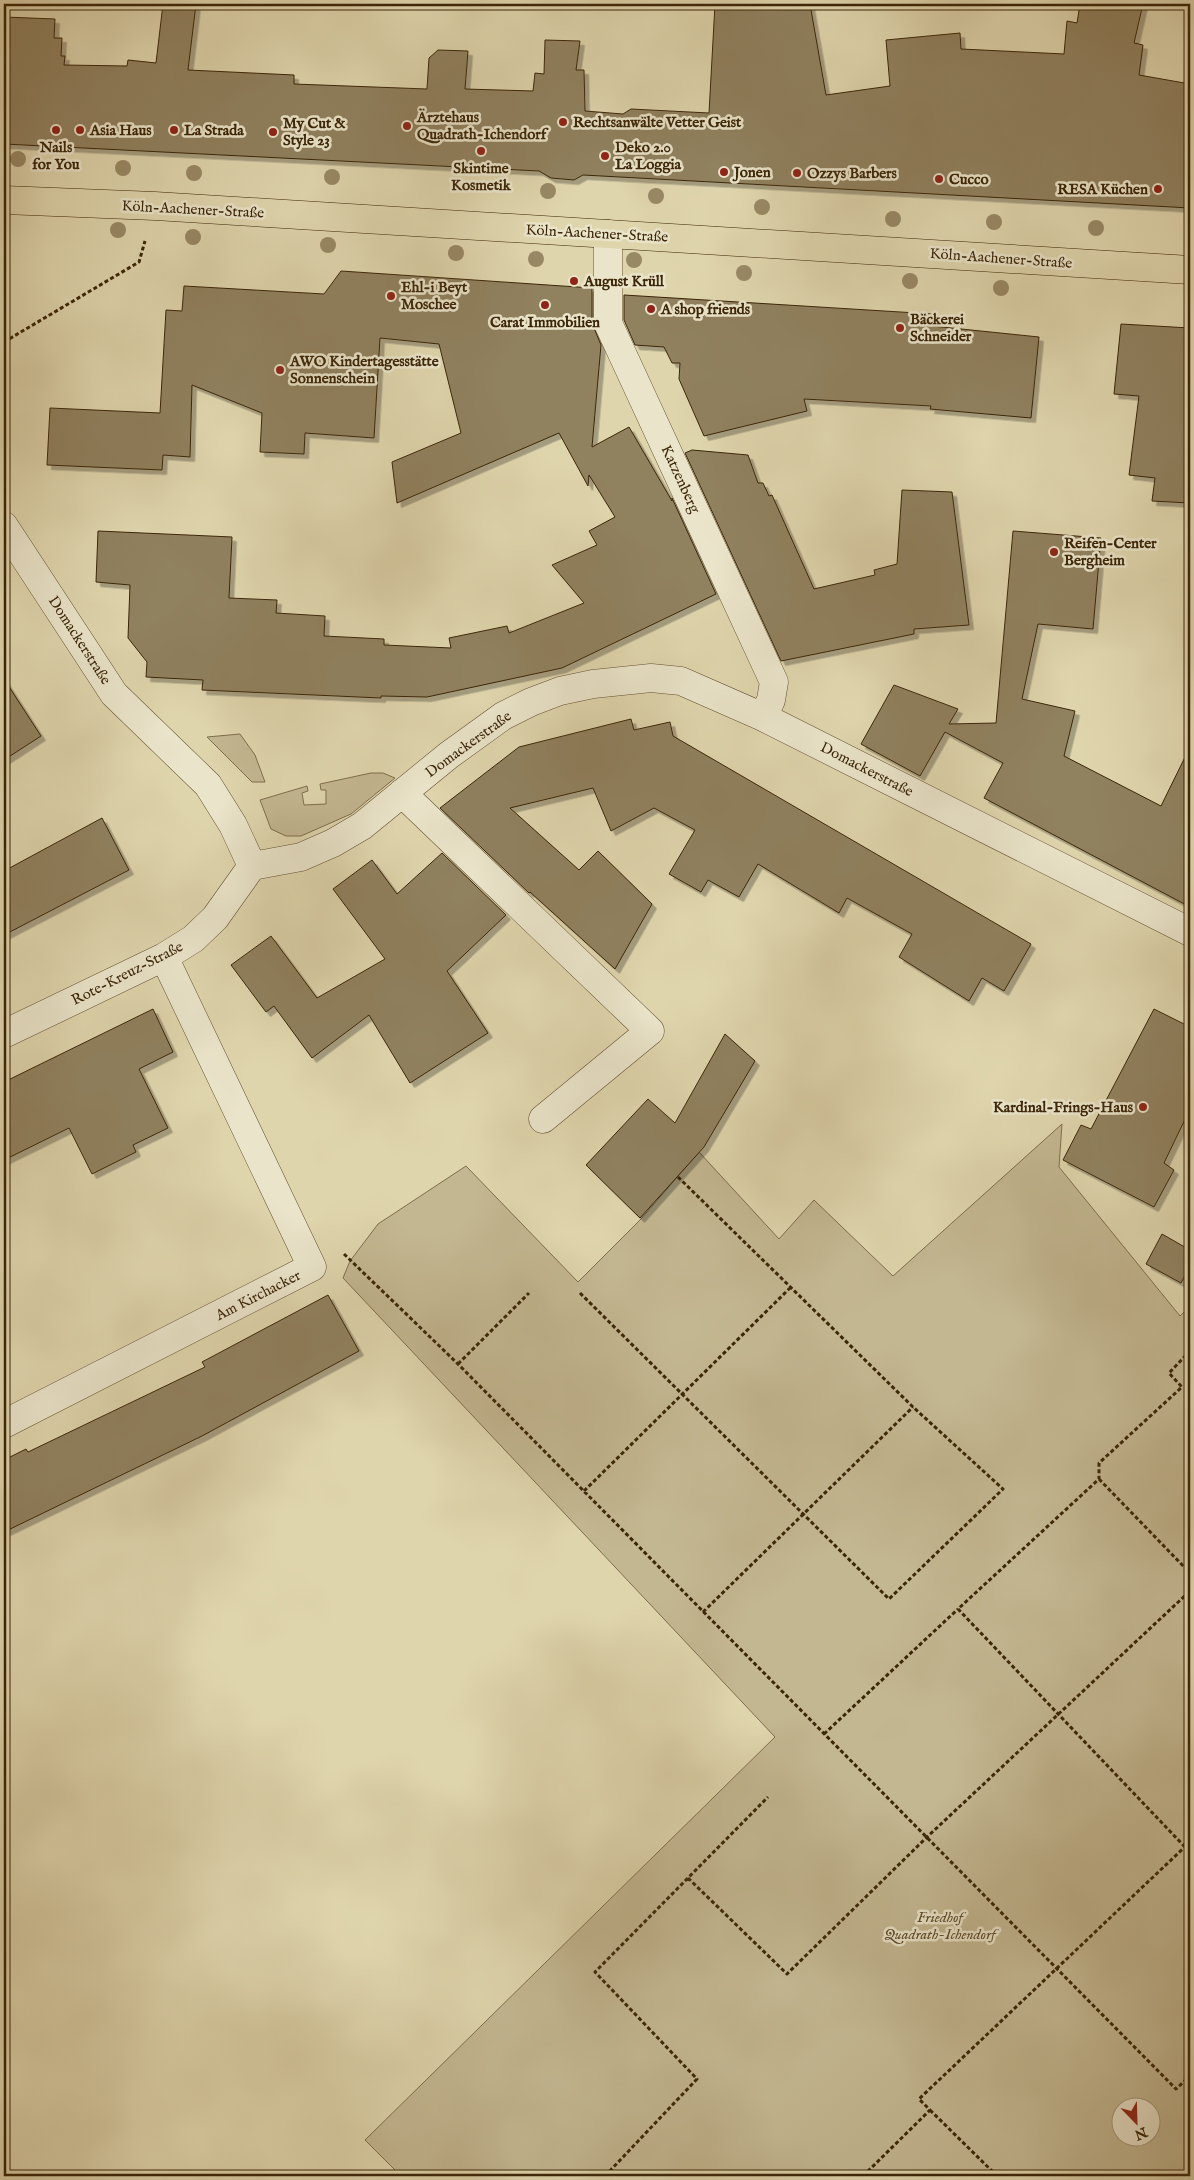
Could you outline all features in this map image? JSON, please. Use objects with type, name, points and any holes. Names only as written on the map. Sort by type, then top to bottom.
[{"type":"main road","name":"Köln-Aachener-Straße","points":[[4,200],[155,206],[1190,270]]},
{"type":"street","name":"Katzenberg","points":[[608,234],[608,323],[774,682],[771,700],[763,717]]},
{"type":"street","name":"Domackerstraße","points":[[4,526],[114,694],[208,785],[233,825],[252,866],[301,857],[333,843],[362,826],[449,755],[503,716],[560,691],[593,684],[651,678],[681,681],[763,717],[1190,932]]},
{"type":"street","points":[[402,793],[650,1031],[542,1119]]},
{"type":"street","name":"Rote-Kreuz-Straße","points":[[4,1034],[193,940],[215,918],[252,866]]},
{"type":"street","name":"Am Kirchacker","points":[[4,1424],[312,1267],[164,956]]},
{"type":"path","points":[[4,342],[139,262],[155,206]]},
{"type":"path","points":[[580,1293],[681,1395],[889,1598],[1003,1489],[913,1407],[678,1177]]},
{"type":"path","points":[[312,1267],[343,1253],[458,1364],[1176,2089],[1190,2076]]},
{"type":"path","points":[[584,1491],[790,1288]]},
{"type":"path","points":[[458,1364],[529,1292]]},
{"type":"path","points":[[1190,1351],[1169,1373],[1182,1387],[1099,1463],[1099,1479],[1190,1574]]},
{"type":"path","points":[[703,1612],[913,1407]]},
{"type":"path","points":[[824,1734],[1099,1479]]},
{"type":"path","points":[[688,1878],[787,1974],[926,1838],[1060,1715],[1190,1591]]},
{"type":"path","points":[[958,1609],[1185,1847]]},
{"type":"path","points":[[605,2176],[697,2079],[595,1972],[768,1797]]},
{"type":"path","points":[[997,2176],[919,2099],[1190,1842]]},
{"type":"path","points":[[863,2176],[930,2110]]},
{"type":"green space","points":[[240,734],[255,755],[265,782],[252,782],[207,737]]},
{"type":"green space","points":[[371,773],[383,773],[395,778],[351,814],[301,836],[286,836],[271,829],[260,800],[307,786],[308,791],[302,793],[304,805],[326,804],[326,790],[321,790],[320,784]]},
{"type":"green space","name":"Friedhof Quadrath-Ichendorf","points":[[1062,1124],[1059,1167],[1180,1316],[1190,1306],[1190,2176],[401,2176],[365,2140],[775,1737],[343,1278],[350,1261],[378,1224],[466,1166],[578,1282],[640,1220],[699,1152],[779,1239],[814,1200],[893,1276]]},
{"type":"building","points":[[163,4],[196,4],[188,70],[294,75],[294,84],[427,89],[429,58],[438,50],[468,51],[465,89],[533,91],[535,73],[544,74],[545,40],[580,41],[576,70],[584,70],[585,111],[623,114],[631,109],[709,113],[715,4],[810,4],[826,95],[890,86],[886,40],[960,33],[961,49],[1064,54],[1067,21],[1077,23],[1080,4],[1143,4],[1134,43],[1143,45],[1139,75],[1190,84],[1190,208],[583,175],[574,180],[551,178],[539,171],[4,144],[4,17],[55,19],[54,38],[62,38],[61,56],[65,56],[64,65],[127,66],[128,60],[156,63]]},
{"type":"building","points":[[341,271],[592,288],[592,323],[601,345],[592,447],[629,427],[672,501],[672,498],[716,594],[562,668],[427,697],[381,696],[381,698],[202,690],[203,680],[146,677],[147,662],[128,638],[130,585],[96,582],[98,531],[232,537],[229,598],[277,600],[276,613],[325,616],[324,636],[384,639],[384,645],[451,648],[449,638],[507,626],[509,633],[584,603],[552,565],[597,545],[589,531],[615,517],[589,475],[588,486],[559,433],[397,503],[392,462],[461,433],[439,344],[380,338],[374,438],[305,433],[304,454],[260,452],[262,413],[192,385],[190,457],[163,455],[162,470],[47,465],[50,408],[160,413],[166,310],[182,311],[184,286],[324,294]]},
{"type":"building","points":[[624,295],[933,314],[932,326],[1039,337],[1031,418],[930,409],[931,406],[804,399],[807,411],[704,436],[679,379],[680,363],[672,363],[664,347],[635,345],[624,320]]},
{"type":"building","points":[[1121,324],[1190,328],[1190,396],[1186,442],[1190,442],[1190,503],[1152,501],[1155,478],[1129,475],[1139,396],[1114,394]]},
{"type":"building","points":[[692,450],[748,455],[758,483],[763,483],[769,496],[772,495],[814,589],[875,575],[874,570],[897,564],[902,490],[952,492],[969,625],[914,629],[914,634],[781,661],[685,453]]},
{"type":"building","points":[[1013,531],[1101,538],[1093,629],[1038,624],[1022,699],[1075,711],[1064,756],[1161,806],[1190,747],[1190,907],[984,798],[1003,763],[945,732],[920,776],[861,744],[894,685],[958,709],[949,724],[996,723]]},
{"type":"building","points":[[4,679],[41,736],[4,760]]},
{"type":"building","points":[[631,719],[634,730],[670,722],[673,736],[1031,944],[1004,991],[982,978],[969,1001],[899,957],[912,934],[847,898],[839,913],[758,864],[739,897],[708,880],[701,892],[669,874],[695,830],[654,808],[611,831],[593,788],[510,808],[579,870],[598,851],[652,904],[615,969],[529,893],[440,808],[519,747]]},
{"type":"building","points":[[102,818],[129,870],[4,935],[4,871]]},
{"type":"building","points":[[442,853],[506,915],[447,971],[488,1033],[410,1083],[369,1015],[312,1058],[274,1006],[266,1012],[231,965],[271,936],[317,998],[385,959],[333,889],[372,860],[397,894]]},
{"type":"building","points":[[153,1009],[173,1052],[139,1069],[168,1128],[133,1145],[136,1152],[92,1174],[69,1128],[4,1160],[4,1082]]},
{"type":"building","name":"Kardinal-Frings-Haus","points":[[1154,1009],[1190,1027],[1190,1109],[1164,1163],[1174,1170],[1154,1207],[1063,1160],[1081,1125],[1091,1129]]},
{"type":"building","points":[[725,1034],[755,1061],[704,1147],[640,1218],[586,1165],[648,1099],[675,1123]]},
{"type":"building","points":[[1162,1234],[1190,1250],[1190,1266],[1181,1283],[1146,1264]]},
{"type":"building","points":[[328,1295],[359,1351],[202,1436],[4,1532],[4,1460],[26,1449],[28,1452],[205,1367],[202,1362]]},
{"type":"place","name":"Rechtsanwälte Vetter Geist","points":[[563,122]]},
{"type":"place","name":"Ärztehaus Quadrath-Ichendorf","points":[[407,126]]},
{"type":"place","name":"Nails for You","points":[[56,130]]},
{"type":"place","name":"Asia Haus","points":[[80,130]]},
{"type":"place","name":"La Strada","points":[[174,130]]},
{"type":"place","name":"My Cut & Style 23","points":[[273,132]]},
{"type":"place","name":"Skintime Kosmetik","points":[[481,151]]},
{"type":"place","name":"Deko 2.0 La Loggia","points":[[605,156]]},
{"type":"place","name":"Jonen","points":[[724,172]]},
{"type":"place","name":"Ozzys Barbers","points":[[797,173]]},
{"type":"place","name":"Cucco","points":[[939,179]]},
{"type":"place","name":"RESA Küchen","points":[[1158,189]]},
{"type":"place","name":"August Krüll","points":[[574,281]]},
{"type":"place","name":"Ehl-i Beyt Moschee","points":[[391,296]]},
{"type":"place","name":"Carat Immobilien","points":[[545,305]]},
{"type":"place","name":"A shop friends","points":[[651,309]]},
{"type":"place","name":"Bäckerei Schneider","points":[[900,328]]},
{"type":"place","name":"AWO Kindertagesstätte Sonnenschein","points":[[280,370]]},
{"type":"place","name":"Reifen-Center Bergheim","points":[[1054,552]]},
{"type":"place","name":"Kardinal-Frings-Haus","points":[[1143,1107]]}]
